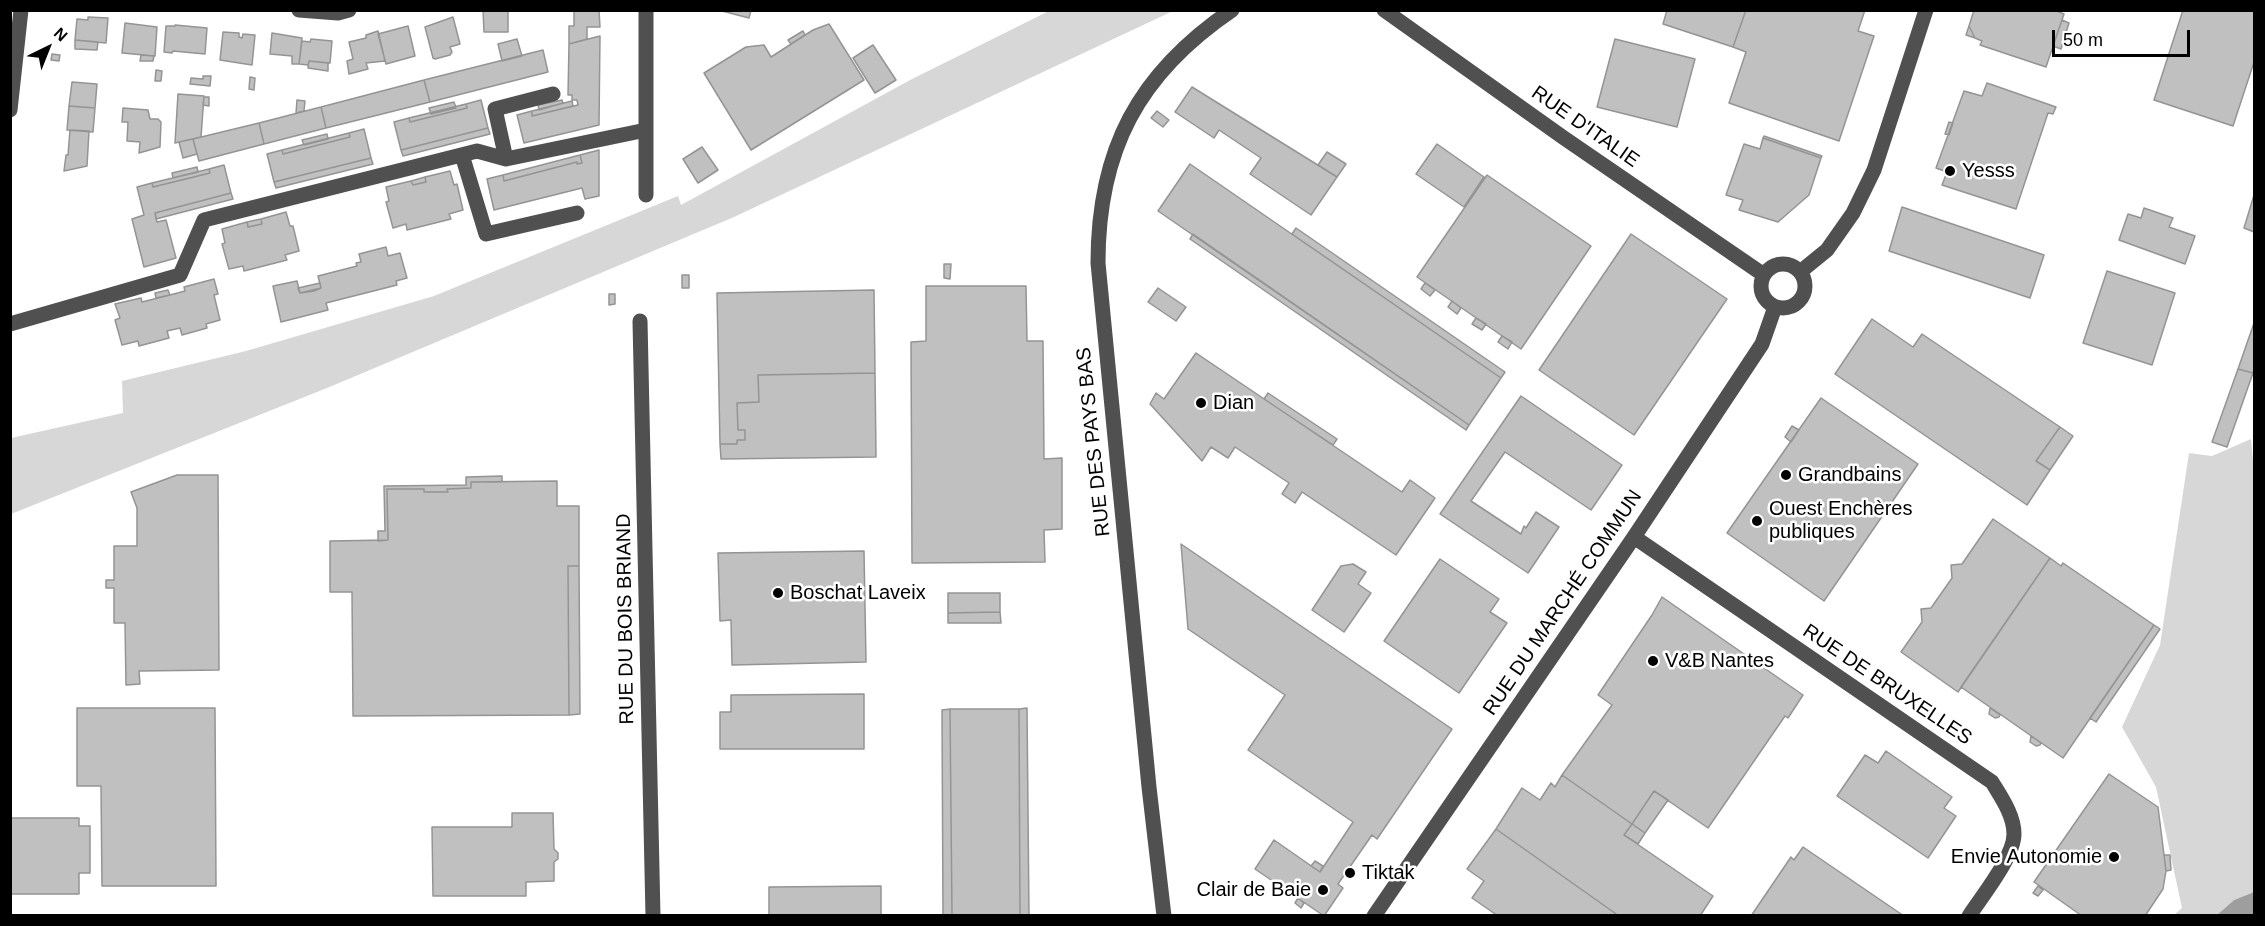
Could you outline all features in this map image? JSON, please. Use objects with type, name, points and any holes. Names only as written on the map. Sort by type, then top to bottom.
[{"type":"street","points":[[10,110],[21,10]]},
{"type":"street","points":[[299,10],[338,13],[349,10]]},
{"type":"street","points":[[645,195],[646,10]]},
{"type":"street","name":"RUE DES PAYS BAS","points":[[1164,915],[1148,775],[1098,263],[1098,223],[1113,159],[1122,134],[1139,101],[1158,75],[1180,52],[1199,34],[1232,10]]},
{"type":"street","name":"RUE D'ITALIE","points":[[1384,10],[1564,138],[1764,275]]},
{"type":"street","points":[[1800,272],[1827,250],[1853,213],[1874,170],[1926,10]]},
{"type":"street","points":[[506,159],[495,109],[552,94]]},
{"type":"street","points":[[10,324],[180,275],[204,220],[477,151],[506,159],[646,130]]},
{"type":"street","points":[[462,155],[486,234],[577,213]]},
{"type":"street","points":[[1788,265],[1800,272],[1805,285],[1801,299],[1790,308],[1775,307],[1764,297],[1761,282],[1764,275],[1774,266],[1788,265]]},
{"type":"street","name":"RUE DU MARCHÉ COMMUN","points":[[1374,915],[1634,537],[1762,344],[1775,307]]},
{"type":"street","name":"RUE DU BOIS BRIAND","points":[[640,321],[653,915]]},
{"type":"street","name":"RUE DE BRUXELLES","points":[[1634,537],[1992,782],[2007,807],[2014,834],[2005,863],[1969,915]]},
{"type":"shaded area","points":[[1049,11],[1173,11],[734,217],[327,388],[11,514],[11,438],[123,413],[122,381],[246,351],[434,296],[678,196],[681,205],[912,79]]},
{"type":"shaded area","points":[[2251,439],[2254,472],[2254,892],[2234,900],[2217,915],[2174,915],[2182,908],[2156,787],[2122,727],[2160,645],[2189,453],[2212,456]]},
{"type":"shaded area","points":[[2254,892],[2254,915],[2217,915],[2234,900]]},
{"type":"building","points":[[483,10],[508,10],[508,32],[484,32]]},
{"type":"building","points":[[574,10],[599,10],[600,27],[587,27],[587,39],[569,44],[569,26],[574,26]]},
{"type":"building","points":[[718,10],[751,10],[749,18]]},
{"type":"building","points":[[1667,10],[1746,10],[1733,47],[1663,24]]},
{"type":"building","points":[[1746,10],[1865,10],[1858,31],[1874,36],[1839,141],[1729,103],[1746,52],[1733,47]]},
{"type":"building","points":[[1974,10],[2054,10],[2064,14],[2046,67],[1980,45],[1982,41],[1975,38],[1969,26]]},
{"type":"building","points":[[2183,10],[2254,10],[2254,62],[2233,126],[2154,100]]},
{"type":"building","points":[[88,17],[108,18],[106,43],[75,40],[77,19],[88,20]]},
{"type":"building","points":[[453,17],[460,44],[450,47],[452,52],[450,55],[435,59],[425,27]]},
{"type":"building","points":[[2062,20],[2069,23],[2061,49],[2053,46]]},
{"type":"building","points":[[125,23],[157,27],[155,56],[122,53]]},
{"type":"building","points":[[829,24],[864,80],[751,150],[704,73],[746,47],[764,45],[771,57],[813,30]]},
{"type":"building","points":[[166,26],[207,28],[205,54],[164,52]]},
{"type":"building","points":[[408,26],[415,56],[386,64],[378,34]]},
{"type":"building","points":[[1969,26],[1975,38],[1966,35]]},
{"type":"building","points":[[378,31],[385,61],[366,63],[368,69],[349,74],[347,61],[353,59],[349,42],[366,38],[366,35]]},
{"type":"building","points":[[803,31],[805,35],[791,44],[788,40]]},
{"type":"building","points":[[223,32],[239,33],[239,37],[242,38],[243,34],[255,35],[252,65],[220,60]]},
{"type":"building","points":[[272,33],[302,38],[299,64],[292,64],[292,56],[270,54]]},
{"type":"building","points":[[600,36],[599,125],[524,143],[517,115],[532,111],[532,116],[578,105],[577,100],[572,100],[572,95],[568,95],[569,44]]},
{"type":"building","points":[[311,39],[332,41],[330,63],[309,61],[308,65],[299,64],[302,41],[310,42]]},
{"type":"building","points":[[517,39],[522,56],[502,61],[498,44]]},
{"type":"building","points":[[1615,39],[1695,59],[1677,127],[1597,107]]},
{"type":"building","points":[[75,40],[98,42],[97,50],[75,49]]},
{"type":"building","points":[[873,45],[896,80],[875,93],[853,58]]},
{"type":"building","points":[[543,50],[548,72],[430,102],[424,80]]},
{"type":"building","points":[[52,54],[60,55],[59,61],[51,60]]},
{"type":"building","points":[[141,55],[154,56],[153,61],[140,61]]},
{"type":"building","points":[[309,61],[328,63],[328,71],[308,68]]},
{"type":"building","points":[[156,70],[162,71],[161,81],[155,81]]},
{"type":"building","points":[[203,76],[211,76],[210,86],[190,84],[191,78],[203,79]]},
{"type":"building","points":[[250,77],[255,78],[254,90],[249,89]]},
{"type":"building","points":[[424,80],[430,102],[326,128],[321,107]]},
{"type":"building","points":[[72,82],[97,84],[95,108],[69,106]]},
{"type":"building","points":[[1987,83],[2056,107],[2053,114],[2048,113],[2016,209],[1942,185],[1947,172],[1936,168],[1964,91],[1982,96]]},
{"type":"building","points":[[1192,87],[1337,177],[1311,215],[1250,174],[1261,158],[1219,130],[1214,138],[1175,112]]},
{"type":"building","points":[[178,94],[204,96],[201,137],[175,143]]},
{"type":"building","points":[[204,97],[209,97],[209,106],[203,105]]},
{"type":"building","points":[[297,100],[305,101],[304,111],[296,113]]},
{"type":"building","points":[[481,100],[488,128],[401,150],[394,122],[409,118],[410,122],[467,108],[466,104]]},
{"type":"building","points":[[562,100],[563,103],[539,110],[538,105]]},
{"type":"building","points":[[572,101],[573,106],[532,116],[532,111]]},
{"type":"building","points":[[454,102],[456,108],[431,114],[429,108]]},
{"type":"building","points":[[466,104],[467,108],[410,122],[409,118]]},
{"type":"building","points":[[69,106],[95,108],[93,132],[67,130]]},
{"type":"building","points":[[321,107],[326,128],[264,144],[259,123]]},
{"type":"building","points":[[123,108],[148,110],[150,119],[158,119],[161,122],[160,147],[139,153],[140,142],[127,141],[128,122],[122,122]]},
{"type":"building","points":[[1157,111],[1169,120],[1163,127],[1151,118]]},
{"type":"building","points":[[1949,122],[1953,123],[1949,135],[1945,134]]},
{"type":"building","points":[[259,123],[264,144],[199,161],[193,139]]},
{"type":"building","points":[[488,128],[490,134],[403,156],[401,150]]},
{"type":"building","points":[[364,129],[371,158],[274,182],[267,154],[282,150],[283,154],[350,137],[349,133]]},
{"type":"building","points":[[70,130],[89,131],[87,166],[64,171],[66,155],[68,155]]},
{"type":"building","points":[[349,133],[350,137],[283,154],[282,150]]},
{"type":"building","points":[[327,134],[328,139],[304,145],[302,140]]},
{"type":"building","points":[[1764,136],[1822,156],[1821,158],[1763,138]]},
{"type":"building","points":[[1763,138],[1821,158],[1809,195],[1778,222],[1739,210],[1743,200],[1726,195],[1744,144],[1760,149]]},
{"type":"building","points":[[193,139],[197,154],[183,158],[179,142]]},
{"type":"building","points":[[1437,144],[1484,177],[1464,207],[1416,174]]},
{"type":"building","points":[[702,147],[718,170],[698,183],[683,159]]},
{"type":"building","points":[[599,150],[599,196],[585,199],[582,188],[494,210],[487,179],[503,175],[504,181],[577,162],[577,164],[582,163],[580,155]]},
{"type":"building","points":[[1327,152],[1346,164],[1337,177],[1318,165]]},
{"type":"building","points":[[580,155],[582,163],[577,164],[577,162],[504,181],[503,175]]},
{"type":"building","points":[[371,158],[373,164],[276,188],[274,182]]},
{"type":"building","points":[[1190,164],[1501,378],[1469,425],[1158,211]]},
{"type":"building","points":[[224,165],[231,193],[155,213],[157,222],[166,220],[176,258],[144,267],[132,219],[144,215],[137,187],[152,183],[153,187],[210,173],[209,169]]},
{"type":"building","points":[[197,167],[198,172],[173,178],[172,173]]},
{"type":"building","points":[[209,169],[210,173],[153,187],[152,183]]},
{"type":"building","points":[[450,171],[454,185],[457,184],[463,210],[449,214],[451,219],[407,230],[406,224],[393,228],[386,202],[389,201],[386,187],[411,181],[413,185],[426,182],[425,177]]},
{"type":"building","points":[[1487,175],[1591,246],[1521,349],[1417,277]]},
{"type":"building","points":[[425,177],[426,182],[413,185],[411,181]]},
{"type":"building","points":[[231,193],[233,199],[156,219],[155,213]]},
{"type":"building","points":[[2254,195],[2254,232],[2244,228]]},
{"type":"building","points":[[1902,207],[2044,255],[2030,298],[1889,251]]},
{"type":"building","points":[[2144,208],[2173,218],[2169,227],[2195,236],[2185,264],[2119,240],[2128,214],[2141,218]]},
{"type":"building","points":[[286,212],[290,226],[293,226],[299,251],[285,255],[287,260],[244,271],[243,266],[229,269],[222,244],[225,243],[222,229],[247,222],[248,227],[262,224],[261,219]]},
{"type":"building","points":[[261,219],[262,224],[248,227],[247,222]]},
{"type":"building","points":[[1296,228],[1505,372],[1501,378],[1292,234]]},
{"type":"building","points":[[1193,234],[1469,425],[1466,430],[1190,239]]},
{"type":"building","points":[[1631,234],[1727,299],[1634,435],[1539,370]]},
{"type":"building","points":[[386,247],[388,256],[400,253],[407,278],[396,281],[397,285],[326,303],[328,310],[281,322],[273,286],[297,281],[300,293],[314,291],[321,288],[318,276],[357,266],[356,263],[361,262],[359,254]]},
{"type":"building","points":[[944,264],[951,264],[950,279],[944,278]]},
{"type":"building","points":[[2107,271],[2175,293],[2152,365],[2083,343]]},
{"type":"building","points":[[682,275],[689,275],[689,288],[682,288]]},
{"type":"building","points":[[214,279],[218,294],[214,295],[220,320],[206,324],[207,328],[182,335],[180,328],[167,331],[169,338],[139,346],[138,341],[122,345],[115,320],[120,318],[115,304],[141,298],[142,302],[170,295],[185,291],[184,287]]},
{"type":"building","points":[[320,283],[321,288],[300,293],[298,288]]},
{"type":"building","points":[[1425,283],[1435,290],[1430,296],[1421,289]]},
{"type":"building","points":[[926,286],[1026,286],[1027,341],[1043,341],[1044,459],[1062,458],[1062,529],[1044,530],[1045,562],[912,563],[911,342],[926,341]]},
{"type":"building","points":[[1158,288],[1186,307],[1176,321],[1148,302]]},
{"type":"building","points":[[168,290],[170,295],[156,298],[155,293]]},
{"type":"building","points":[[874,290],[875,373],[758,375],[759,402],[737,403],[738,430],[745,430],[745,440],[737,440],[737,444],[720,444],[717,293]]},
{"type":"building","points":[[609,294],[615,294],[615,304],[609,305]]},
{"type":"building","points":[[1452,301],[1461,308],[1457,314],[1448,307]]},
{"type":"building","points":[[1476,318],[1486,324],[1482,330],[1472,324]]},
{"type":"building","points":[[1872,319],[1913,347],[1922,334],[2060,427],[2036,461],[2050,470],[2027,505],[1835,374]]},
{"type":"building","points":[[2254,323],[2254,369],[2253,373],[2238,369]]},
{"type":"building","points":[[1502,336],[1512,342],[1508,349],[1498,342]]},
{"type":"building","points":[[1196,353],[1402,492],[1410,480],[1435,498],[1396,555],[1302,492],[1295,503],[1282,494],[1289,483],[1235,447],[1228,458],[1211,447],[1202,461],[1150,404],[1156,393],[1164,399]]},
{"type":"building","points":[[2238,369],[2253,373],[2227,447],[2212,442]]},
{"type":"building","points":[[875,373],[876,457],[721,459],[720,444],[737,444],[737,440],[745,440],[745,430],[738,430],[737,403],[759,402],[758,375]]},
{"type":"building","points":[[1268,393],[1337,439],[1333,445],[1264,399]]},
{"type":"building","points":[[1521,396],[1622,465],[1591,510],[1505,452],[1471,501],[1521,534],[1524,526],[1526,528],[1536,512],[1559,527],[1528,573],[1440,514]]},
{"type":"building","points":[[1821,398],[1918,464],[1824,601],[1727,533]]},
{"type":"building","points":[[1792,426],[1799,430],[1791,442],[1785,437]]},
{"type":"building","points":[[2060,427],[2073,436],[2050,470],[2036,461]]},
{"type":"building","points":[[177,475],[218,475],[219,670],[139,671],[140,684],[126,685],[125,623],[114,623],[114,588],[106,588],[106,580],[114,580],[114,546],[137,546],[137,508],[131,492]]},
{"type":"building","points":[[502,476],[502,482],[471,482],[471,488],[447,489],[448,492],[424,492],[424,489],[387,489],[388,540],[378,541],[378,531],[385,531],[384,486],[466,485],[466,477]]},
{"type":"building","points":[[557,481],[557,506],[579,506],[579,566],[568,566],[569,715],[353,716],[352,592],[330,592],[330,541],[388,540],[387,489],[424,489],[424,492],[448,492],[447,489],[471,488],[471,482]]},
{"type":"building","points":[[1993,519],[2050,558],[1958,692],[1901,652],[1922,622],[1921,609],[1931,608],[1952,578],[1951,565],[1962,564]]},
{"type":"building","points":[[1181,544],[1452,729],[1377,839],[1372,835],[1338,884],[1343,888],[1324,916],[1255,869],[1274,840],[1320,872],[1353,822],[1248,750],[1285,695],[1188,629]]},
{"type":"building","points":[[864,551],[866,662],[732,665],[731,620],[720,621],[718,553]]},
{"type":"building","points":[[2050,558],[2061,566],[2063,563],[2154,625],[2063,758],[1961,687]]},
{"type":"building","points":[[1440,559],[1499,599],[1490,612],[1507,623],[1459,693],[1384,641]]},
{"type":"building","points":[[1353,564],[1366,572],[1358,584],[1371,593],[1344,632],[1312,610],[1341,566]]},
{"type":"building","points":[[568,566],[579,566],[580,714],[569,715]]},
{"type":"building","points":[[948,593],[1000,593],[1000,612],[948,613]]},
{"type":"building","points":[[1662,597],[1803,695],[1788,718],[1785,716],[1708,828],[1654,791],[1632,824],[1562,775],[1612,705],[1598,695]]},
{"type":"building","points":[[1000,612],[1001,623],[948,623],[948,613]]},
{"type":"building","points":[[2154,625],[2160,629],[2096,722],[2090,718]]},
{"type":"building","points":[[864,694],[864,749],[720,749],[720,712],[731,712],[731,695]]},
{"type":"building","points":[[77,708],[215,708],[216,886],[102,886],[101,786],[77,786]]},
{"type":"building","points":[[1027,708],[1029,916],[1020,916],[1019,709]]},
{"type":"building","points":[[1990,708],[2000,715],[1999,717],[1995,718],[1989,714]]},
{"type":"building","points":[[950,709],[1019,709],[1020,916],[952,916]]},
{"type":"building","points":[[950,709],[952,916],[943,916],[942,710]]},
{"type":"building","points":[[2031,736],[2041,743],[2040,745],[2036,746],[2030,742]]},
{"type":"building","points":[[1886,751],[1952,797],[1944,808],[1956,816],[1928,858],[1837,796],[1865,755],[1878,763]]},
{"type":"building","points":[[2109,774],[2158,807],[2166,871],[2163,889],[2145,916],[2082,916],[2034,882]]},
{"type":"building","points":[[1562,775],[1632,824],[1624,835],[1713,896],[1700,916],[1619,916],[1496,829],[1522,788],[1540,800],[1551,783],[1555,787]]},
{"type":"building","points":[[1654,791],[1668,800],[1645,833],[1632,824]]},
{"type":"building","points":[[512,813],[553,813],[554,849],[558,853],[558,859],[554,862],[554,881],[526,882],[526,896],[433,896],[432,827],[512,827]]},
{"type":"building","points":[[10,818],[79,818],[79,826],[90,826],[90,873],[79,873],[79,894],[10,894]]},
{"type":"building","points":[[1632,824],[1645,833],[1638,844],[1624,835]]},
{"type":"building","points":[[1496,829],[1619,916],[1498,916],[1472,898],[1484,881],[1467,869]]},
{"type":"building","points":[[1803,847],[1904,916],[1751,916],[1791,857],[1794,860]]},
{"type":"building","points":[[2164,855],[2170,855],[2171,870],[2166,871]]},
{"type":"building","points":[[1315,861],[1323,866],[1320,872],[1311,866]]},
{"type":"building","points":[[881,886],[881,916],[769,916],[769,887]]},
{"type":"building","points":[[2038,886],[2043,890],[2038,896],[2033,893]]},
{"type":"building","points":[[1298,898],[1304,903],[1301,908],[1295,903]]},
{"type":"place","name":"Yesss","points":[[1950,171]]},
{"type":"place","name":"Dian","points":[[1201,403]]},
{"type":"place","name":"Grandbains","points":[[1786,475]]},
{"type":"place","name":"Ouest Enchères publiques","points":[[1757,521]]},
{"type":"place","name":"Boschat Laveix","points":[[778,593]]},
{"type":"place","name":"V&B Nantes","points":[[1653,661]]},
{"type":"place","name":"Envie Autonomie","points":[[2114,857]]},
{"type":"place","name":"Tiktak","points":[[1350,873]]},
{"type":"place","name":"Clair de Baie","points":[[1323,890]]}]
